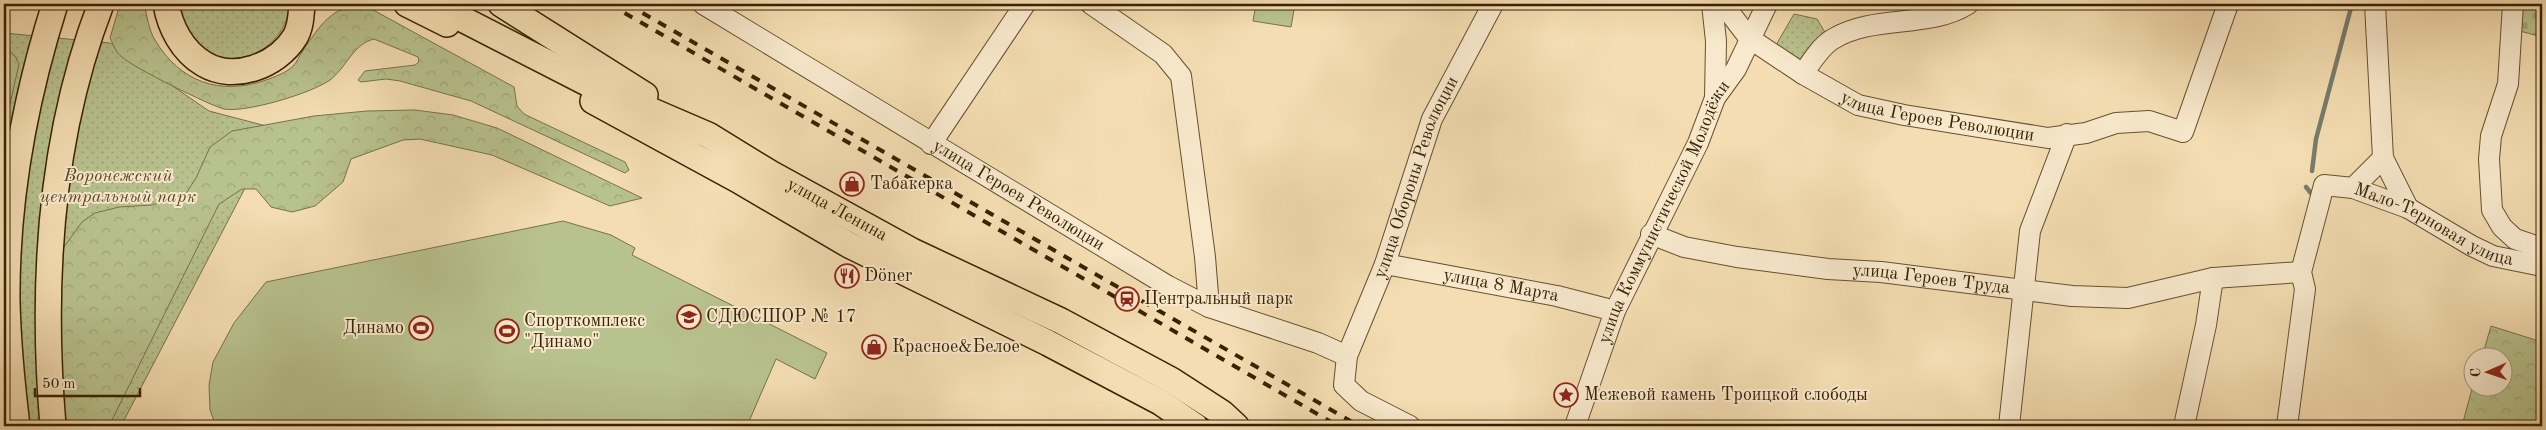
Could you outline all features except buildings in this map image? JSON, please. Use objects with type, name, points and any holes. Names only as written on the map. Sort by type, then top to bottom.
[{"type":"main road","points":[[17,426],[10,365],[8,301],[10,235],[31,90],[55,4]]},
{"type":"main road","points":[[53,426],[48,363],[47,299],[50,237],[58,167],[72,97],[101,4]]},
{"type":"main road","points":[[166,4],[168,18],[178,37],[190,53],[204,64],[224,70],[243,71],[273,61],[284,51],[295,37],[301,21],[302,4]]},
{"type":"main road","name":"улица Ленина","points":[[407,4],[765,183],[1061,321],[1162,376],[1222,413],[1236,426]]},
{"type":"main road","name":"улица Ленина","points":[[433,4],[586,83],[708,135],[765,183],[849,245],[1048,343],[1160,402],[1195,426]]},
{"type":"main road","points":[[501,4],[708,135]]},
{"type":"street","name":"улица Героев Революции","points":[[703,4],[1168,286],[1209,307],[1318,343],[1348,356]]},
{"type":"street","points":[[931,144],[1025,4]]},
{"type":"street","points":[[1091,4],[1163,54],[1181,76],[1205,257],[1209,307]]},
{"type":"street","name":"улица Обороны Революции","points":[[1410,426],[1361,401],[1344,385],[1348,356],[1385,264],[1432,119],[1493,4]]},
{"type":"street","points":[[1712,4],[1716,42],[1715,98]]},
{"type":"street","name":"улица Героев Революции","points":[[1723,4],[1749,38],[1803,74],[1858,105],[1904,115],[2048,138],[2098,130],[2116,123],[2149,120],[2183,132],[2228,4]]},
{"type":"street","name":"улица Коммунистической Молодёжи","points":[[1575,426],[1615,311],[1651,234],[1698,143],[1715,98],[1736,68],[1766,4]]},
{"type":"street","points":[[1803,74],[1816,56],[1833,39],[1865,27],[1952,12],[1968,4]]},
{"type":"street","points":[[2375,4],[2383,158],[2408,208]]},
{"type":"street","points":[[2513,4],[2508,84],[2491,136],[2488,159],[2492,210],[2502,227],[2515,239],[2542,248]]},
{"type":"street","points":[[2009,426],[2030,231],[2067,134]]},
{"type":"street","points":[[2353,188],[2383,158]]},
{"type":"street","name":"Мало-Терновая улица","points":[[2301,272],[2324,184],[2353,188],[2408,208],[2472,246],[2493,256],[2542,266]]},
{"type":"street","name":"улица Героев Труда","points":[[1651,234],[1684,247],[1737,257],[2072,296],[2128,298],[2213,278],[2301,272]]},
{"type":"street","name":"улица 8 Марта","points":[[1385,264],[1557,296],[1615,311]]},
{"type":"street","points":[[2287,426],[2305,289],[2301,272]]},
{"type":"street","points":[[2184,426],[2206,325],[2213,278]]},
{"type":"green space","points":[[120,4],[144,4],[153,36],[176,66],[203,82],[233,86],[249,85],[287,71],[328,18],[343,9],[364,5],[514,87],[517,106],[524,114],[625,162],[629,170],[625,173],[471,101],[400,81],[386,79],[361,82],[358,80],[365,71],[415,65],[419,62],[418,57],[374,39],[355,51],[330,80],[309,91],[262,105],[224,109],[155,77],[120,55],[110,38]]},
{"type":"green space","points":[[174,4],[290,4],[286,21],[277,36],[265,47],[251,55],[235,59],[219,58],[204,51],[188,34]]},
{"type":"green space","points":[[1256,4],[1295,4],[1291,27],[1253,21]]},
{"type":"green space","points":[[2520,4],[2542,4],[2542,37],[2520,31]]},
{"type":"green space","points":[[1794,14],[1817,19],[1826,34],[1800,61],[1776,45]]},
{"type":"green space","name":"Воронежский центральный парк","points":[[4,33],[110,43],[209,111],[354,149],[255,169],[121,426],[4,426]]},
{"type":"green space","points":[[4,48],[15,56],[19,64],[8,113],[4,115]]},
{"type":"green space","points":[[415,110],[453,115],[497,128],[642,198],[610,206],[492,155],[420,139],[403,140],[351,159],[343,182],[315,206],[292,212],[271,207],[256,189],[242,189],[219,204],[109,426],[66,426],[54,390],[59,254],[82,222],[95,213],[119,207],[152,205],[185,195],[196,178],[210,147],[232,131],[314,116],[367,111]]},
{"type":"green space","name":"Спорткомплекс \"Динамо\"","points":[[563,221],[611,235],[635,248],[632,255],[827,353],[815,379],[776,359],[747,426],[216,426],[210,410],[209,385],[213,362],[234,323],[266,282]]},
{"type":"green space","points":[[2491,326],[2542,342],[2542,426],[2462,426],[2470,398],[2514,398],[2514,348],[2485,348]]},
{"type":"waterway","points":[[2312,171],[2316,139],[2352,4]]},
{"type":"waterway","points":[[2306,187],[2314,197]]},
{"type":"railway","points":[[609,4],[1338,426]]},
{"type":"railway","points":[[627,4],[1359,426]]},
{"type":"place","name":"Табакерка","points":[[852,184]]},
{"type":"place","name":"Döner","points":[[847,276]]},
{"type":"place","name":"Центральный парк","points":[[1127,299]]},
{"type":"place","name":"СДЮСШОР № 17","points":[[689,317]]},
{"type":"place","name":"Динамо","points":[[421,328]]},
{"type":"place","name":"Спорткомплекс \"Динамо\"","points":[[507,331]]},
{"type":"place","name":"Красное&Белое","points":[[874,347]]},
{"type":"place","name":"Межевой камень Троицкой слободы","points":[[1566,395]]}]
